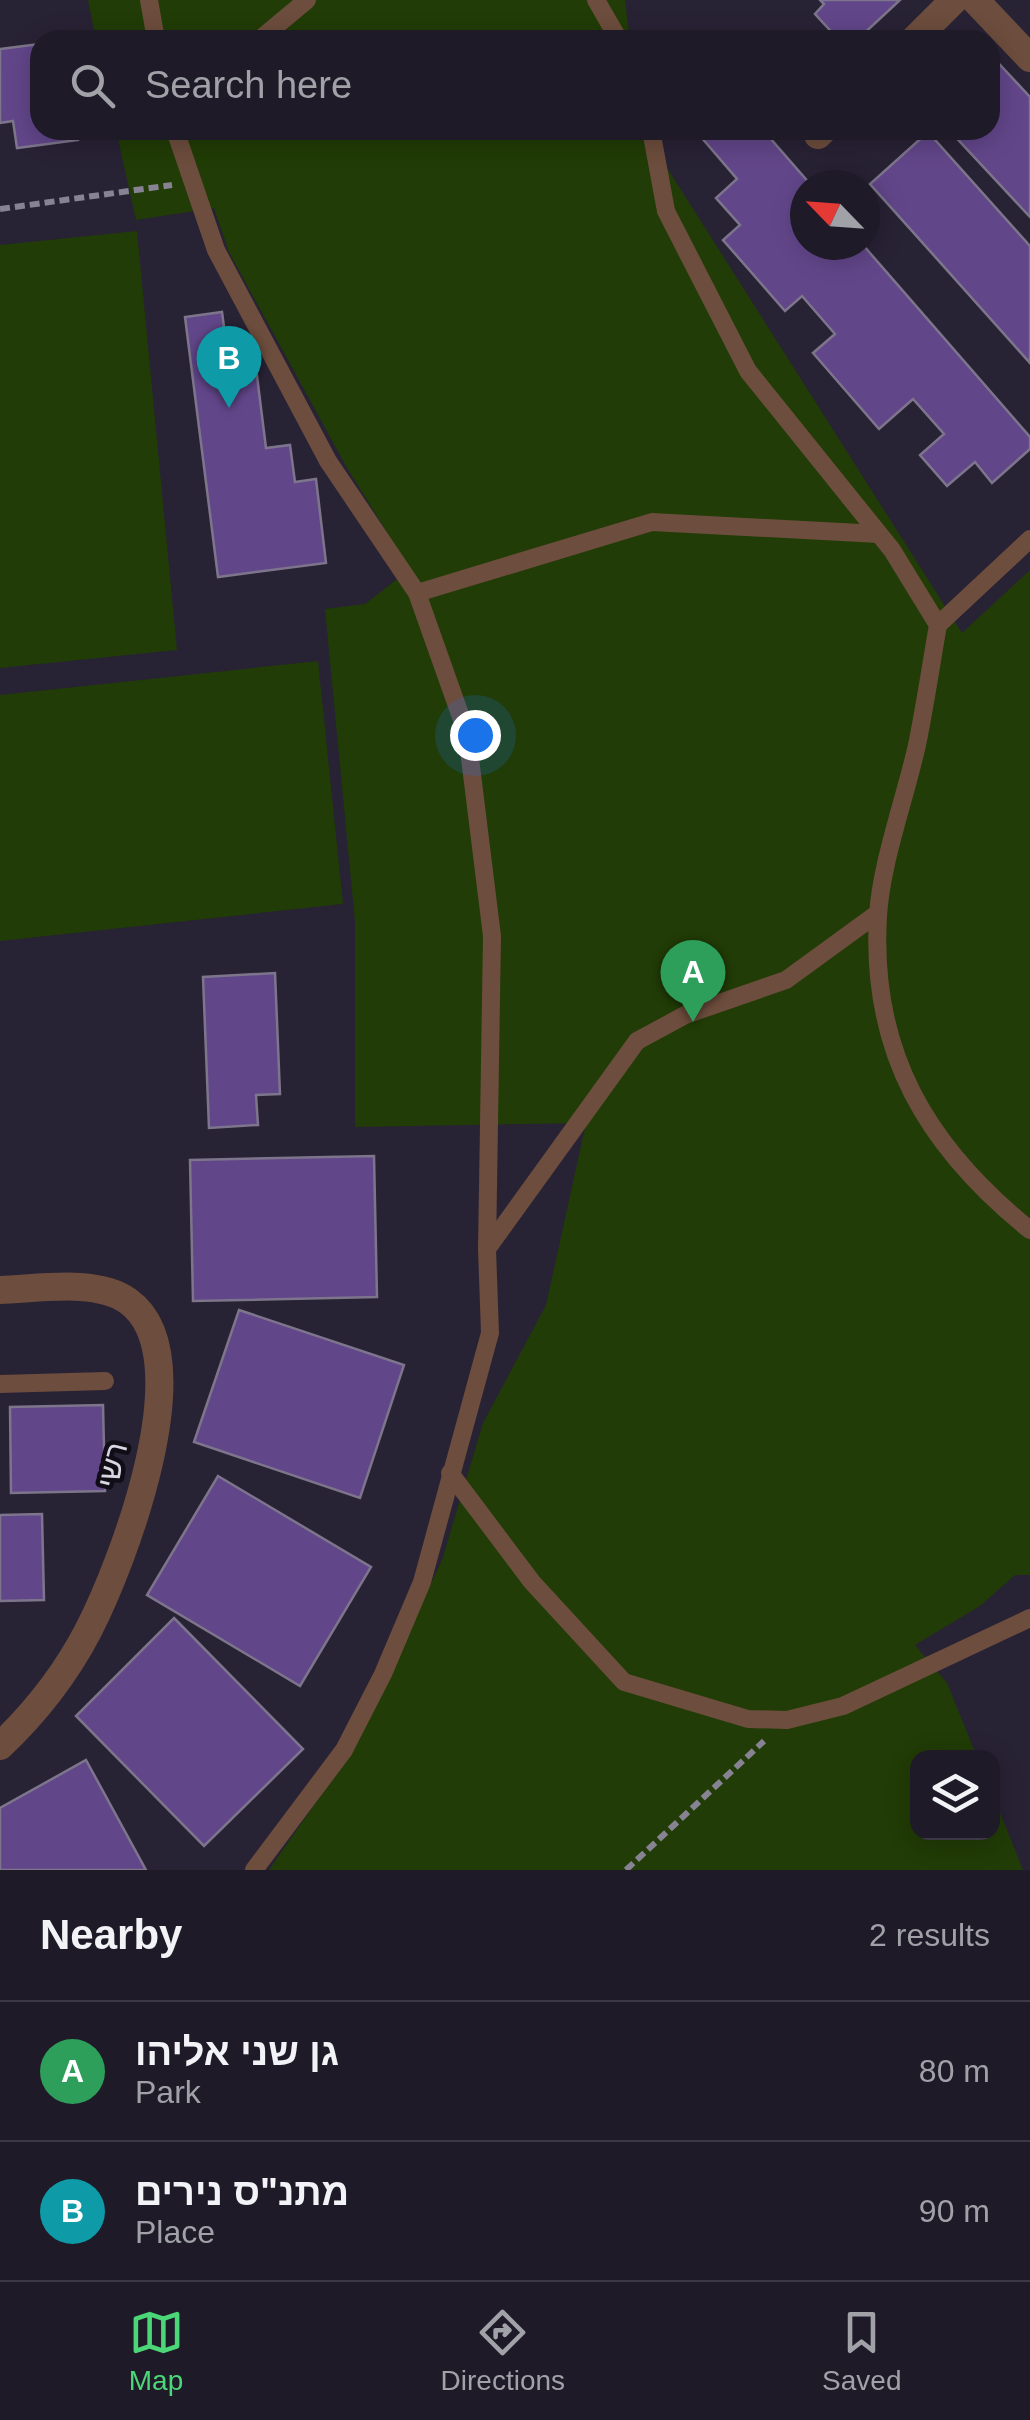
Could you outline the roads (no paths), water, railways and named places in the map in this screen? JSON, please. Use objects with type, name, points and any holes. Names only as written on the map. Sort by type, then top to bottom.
[{"type":"street","points":[[924,30],[954,0]]},
{"type":"street","points":[[975,0],[1030,58]]},
{"type":"street","name":"רשי","points":[[0,1290],[63,1288],[125,1298],[146,1316],[157,1346],[160,1395],[145,1480],[88,1631],[54,1688],[0,1746]]},
{"type":"lane","points":[[149,0],[154,30]]},
{"type":"lane","points":[[272,30],[307,0]]},
{"type":"lane","points":[[596,0],[612,30]]},
{"type":"lane","points":[[178,140],[216,250],[328,461],[417,593],[467,734],[492,936],[486,1249],[490,1333],[422,1582],[383,1674],[344,1750],[254,1870]]},
{"type":"lane","points":[[653,140],[666,211],[748,372],[878,534],[938,625]]},
{"type":"lane","points":[[417,593],[652,522],[878,534]]},
{"type":"lane","points":[[1030,538],[938,625],[917,742],[878,913],[880,999],[891,1048],[913,1097],[947,1153],[1030,1230]]},
{"type":"lane","points":[[486,1249],[637,1041],[684,1015],[786,980],[878,913]]},
{"type":"lane","points":[[0,1384],[106,1381]]},
{"type":"lane","points":[[450,1473],[532,1582],[624,1682],[748,1719],[787,1720],[843,1706],[1030,1618]]},
{"type":"place","name":"מתנ\"ס נירים","points":[[229,408]]},
{"type":"place","name":"גן שני אליהו","points":[[693,1022]]}]
